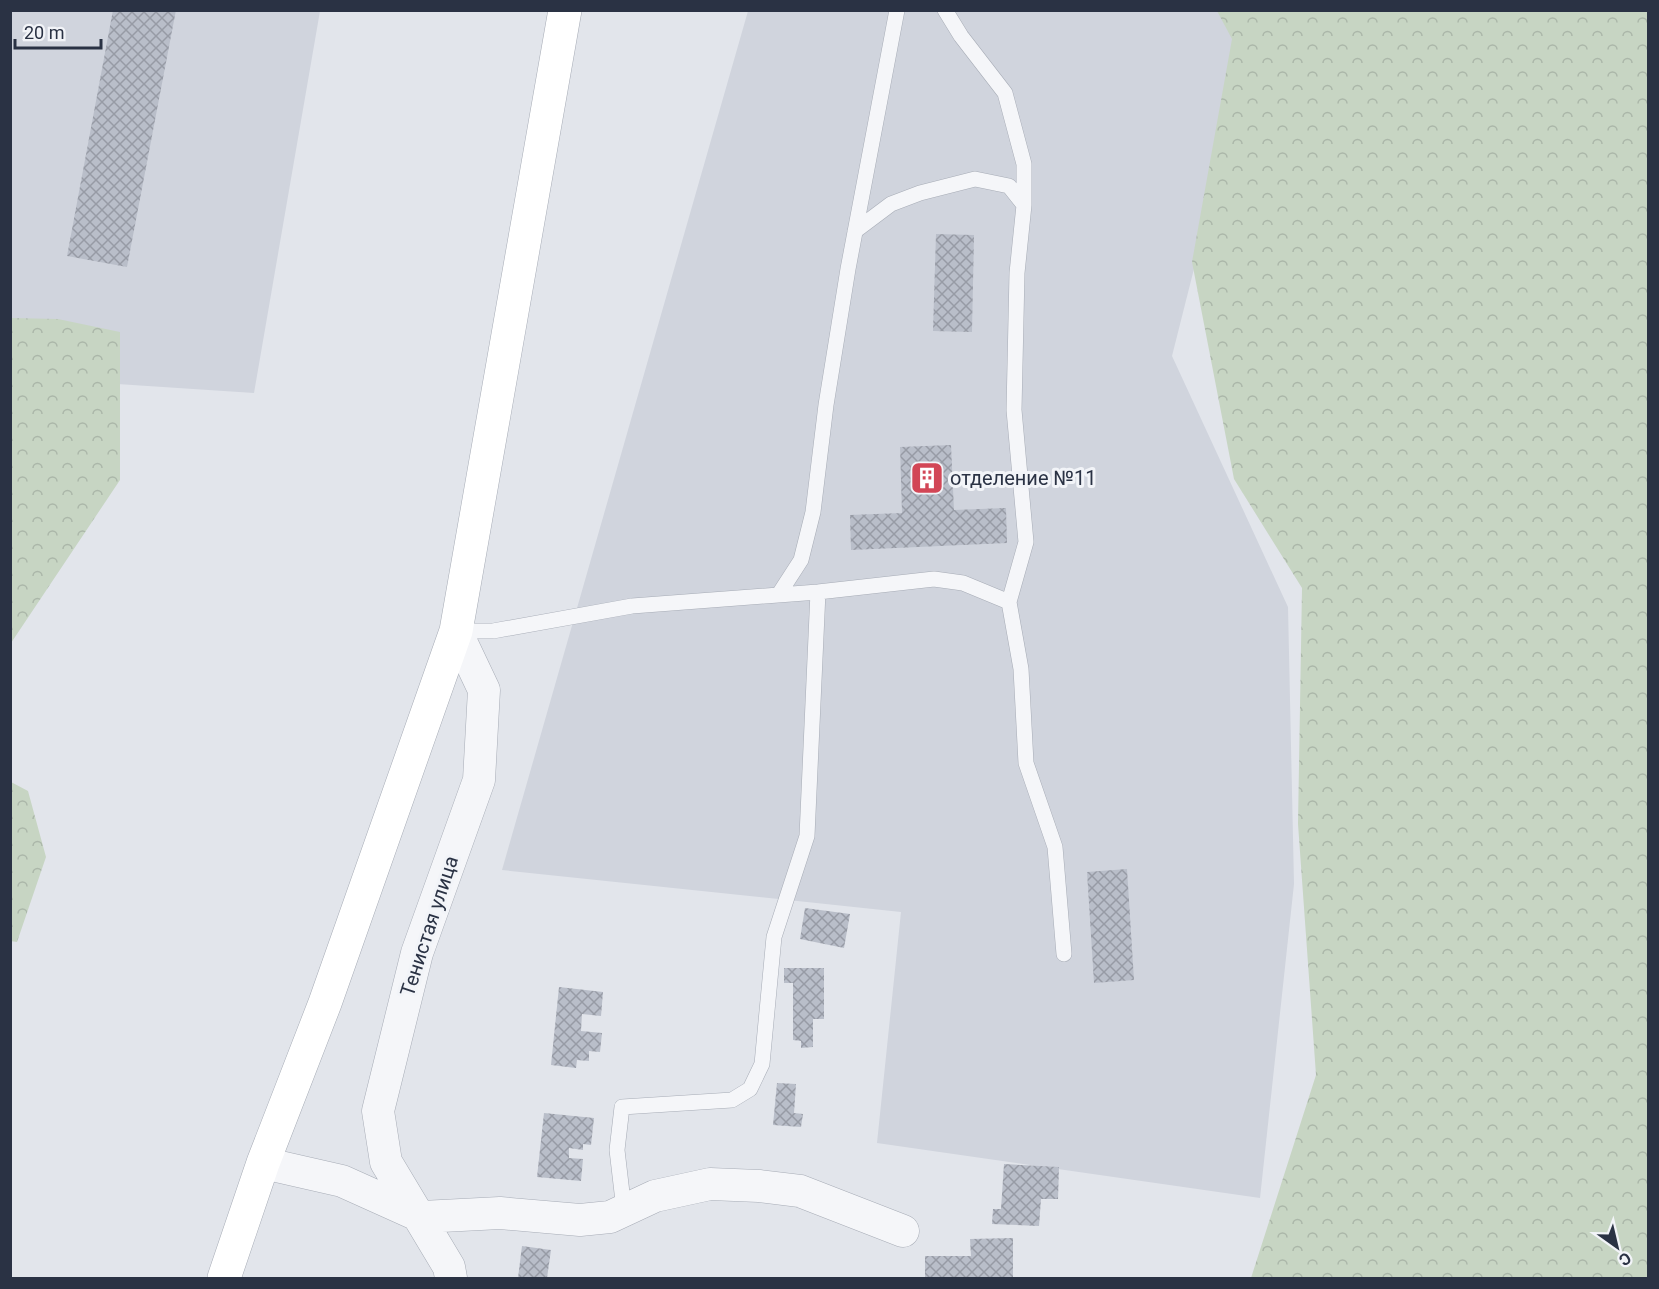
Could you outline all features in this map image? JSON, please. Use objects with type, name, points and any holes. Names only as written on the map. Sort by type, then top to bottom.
[{"type":"street","points":[[224,1278],[263,1163],[325,1003],[456,631],[565,10]]},
{"type":"street","name":"Тенистая улица","points":[[451,1278],[449,1267],[422,1217],[386,1162],[378,1111],[417,953],[479,780],[484,690],[456,631]]},
{"type":"street","points":[[263,1163],[342,1181],[422,1217],[500,1214],[580,1220],[610,1217],[656,1196],[710,1184],[759,1186],[800,1191],[903,1232]]},
{"type":"lane","points":[[779,594],[801,560],[813,512],[826,405],[855,231],[897,10]]},
{"type":"lane","points":[[945,10],[961,36],[1005,93],[1024,164],[1024,205],[1017,273],[1014,410],[1026,543],[1009,602],[1021,669],[1026,764],[1055,847],[1064,954]]},
{"type":"lane","points":[[855,231],[891,204],[920,193],[975,179],[1009,186],[1024,205]]},
{"type":"lane","points":[[456,631],[493,631],[632,606],[818,592],[934,579],[963,583],[1009,602]]},
{"type":"lane","points":[[624,1210],[618,1150],[622,1107],[732,1100],[750,1089],[762,1064],[774,937],[807,836],[818,592]]},
{"type":"shaded area","points":[[10,11],[320,11],[254,393],[11,377]]},
{"type":"shaded area","points":[[748,11],[1259,11],[1172,356],[1288,607],[1294,884],[1260,1198],[877,1143],[901,912],[502,870]]},
{"type":"green space","points":[[1217,11],[1648,11],[1648,1278],[1251,1278],[1316,1075],[1298,824],[1302,588],[1234,479],[1192,262],[1232,39]]},
{"type":"green space","points":[[11,318],[58,319],[120,332],[120,480],[11,643]]},
{"type":"green space","points":[[11,782],[28,791],[46,857],[17,942],[10,941]]},
{"type":"building","points":[[113,10],[176,10],[127,267],[67,256]]},
{"type":"building","points":[[936,234],[974,235],[972,332],[933,331]]},
{"type":"building","name":"отделение №11","points":[[951,445],[954,510],[1006,508],[1007,543],[851,550],[850,515],[902,513],[900,447]]},
{"type":"building","points":[[1127,869],[1134,980],[1094,983],[1087,872]]},
{"type":"building","points":[[805,908],[850,914],[844,948],[800,939]]},
{"type":"building","points":[[784,968],[824,968],[824,1019],[813,1019],[813,1047],[801,1048],[801,1041],[793,1040],[793,983],[784,983]]},
{"type":"building","points":[[559,987],[603,992],[601,1016],[582,1014],[581,1031],[602,1033],[600,1052],[589,1051],[589,1061],[577,1060],[576,1068],[551,1065]]},
{"type":"building","points":[[777,1083],[796,1084],[794,1113],[803,1114],[801,1127],[773,1125]]},
{"type":"building","points":[[544,1113],[594,1118],[591,1145],[583,1144],[583,1150],[569,1148],[569,1158],[583,1159],[581,1181],[537,1177]]},
{"type":"building","points":[[1004,1164],[1059,1167],[1058,1199],[1041,1199],[1039,1226],[992,1224],[993,1209],[1001,1209]]},
{"type":"building","points":[[1013,1238],[1013,1277],[925,1278],[925,1256],[971,1256],[970,1239]]},
{"type":"building","points":[[522,1246],[551,1250],[547,1278],[518,1278]]},
{"type":"place","name":"отделение №11","points":[[927,478]]}]
